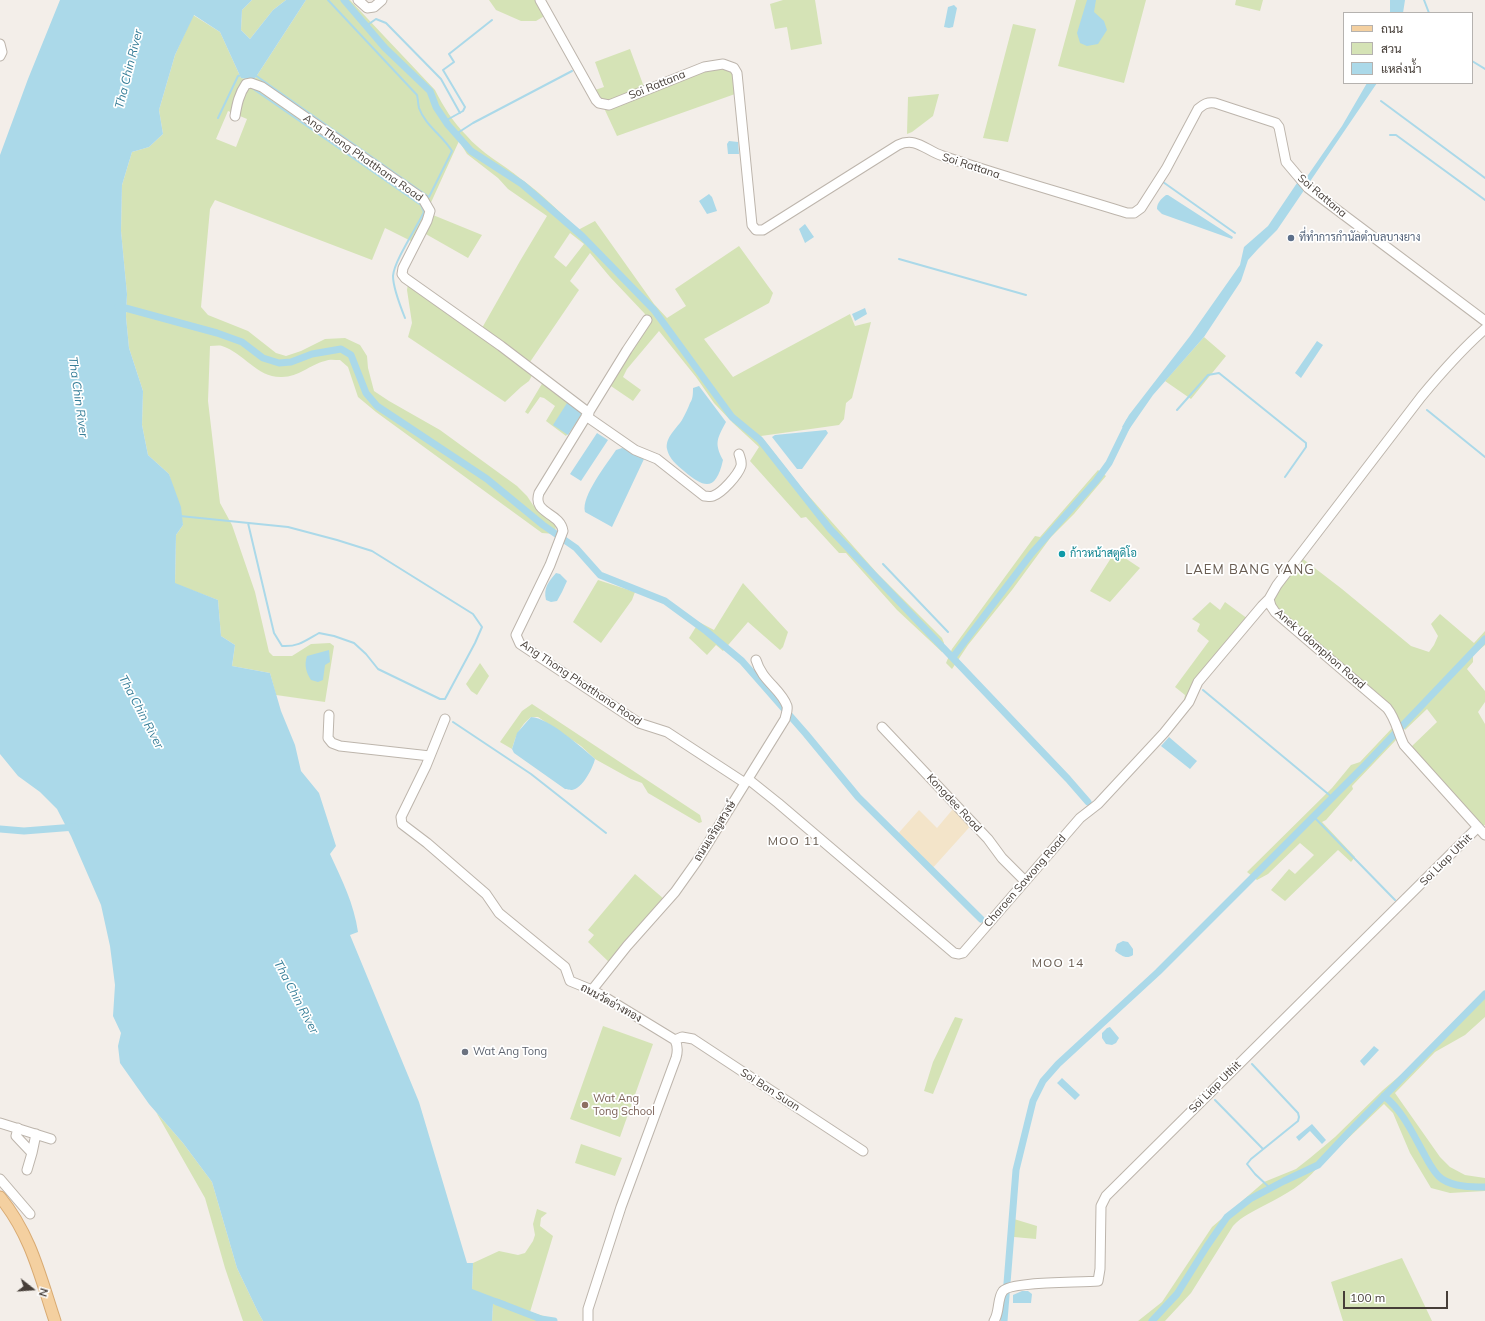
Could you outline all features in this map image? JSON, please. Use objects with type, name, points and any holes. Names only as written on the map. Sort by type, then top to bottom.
[{"type":"main road","points":[[0,1197],[15,1218],[30,1246],[55,1321]]},
{"type":"street","points":[[358,0],[367,8],[374,7],[382,0]]},
{"type":"street","name":"Soi Rattana","points":[[540,0],[596,100],[599,102],[609,104],[704,67],[723,64],[734,68],[737,73],[752,225],[756,230],[763,230],[898,145],[910,141],[940,155],[1003,176],[1127,213],[1134,213],[1141,208],[1166,169],[1198,109],[1203,104],[1208,102],[1276,123],[1279,127],[1286,162],[1308,188],[1485,321]]},
{"type":"street","points":[[0,44],[2,52],[0,56]]},
{"type":"street","name":"Ang Thong Phatthana Road","points":[[235,116],[238,100],[246,84],[251,83],[262,87],[423,199],[430,211],[427,221],[403,268],[402,274],[405,278],[501,346],[587,415],[635,450],[657,459],[704,496],[713,496],[720,492],[731,481],[740,469],[741,464],[739,454]]},
{"type":"street","name":"Ang Thong Phatthana Road","points":[[647,320],[539,493],[537,499],[538,504],[560,521],[563,531],[562,538],[516,635],[520,644],[621,712],[639,723],[667,732],[746,781]]},
{"type":"street","name":"Anek Udomphon Road","points":[[1485,329],[1471,341],[1420,398],[1277,585],[1269,599],[1275,612],[1387,708],[1394,717],[1400,738],[1404,745],[1485,834]]},
{"type":"street","name":"Charoen Sawong Road","points":[[746,781],[778,803],[954,953],[959,954],[966,950],[1080,818],[1098,804],[1164,732],[1189,702],[1198,682],[1269,599]]},
{"type":"street","name":"ถนนเจริญสวงษ์","points":[[592,990],[627,946],[683,882],[786,715],[787,706],[783,698],[758,669],[756,660]]},
{"type":"street","points":[[329,715],[328,738],[332,743],[340,746],[430,756]]},
{"type":"street","name":"ถนนวัดอ่างทอง","points":[[445,719],[430,756],[401,817],[402,824],[427,843],[486,894],[499,913],[565,967],[570,981],[592,990],[674,1040]]},
{"type":"street","name":"Kongdee Road","points":[[882,727],[988,839],[1002,858],[1025,881]]},
{"type":"street","name":"Soi Liap Uthit","points":[[994,1321],[998,1313],[1001,1296],[1007,1289],[1037,1284],[1098,1281],[1100,1269],[1101,1206],[1106,1196],[1478,828]]},
{"type":"street","name":"Soi Ban Suan","points":[[674,1040],[682,1037],[693,1039],[863,1151]]},
{"type":"street","points":[[588,1321],[588,1309],[619,1213],[676,1058],[678,1050],[674,1040]]},
{"type":"street","points":[[0,1123],[51,1138]]},
{"type":"street","points":[[18,1128],[16,1136],[32,1153]]},
{"type":"street","points":[[27,1170],[36,1134]]},
{"type":"street","points":[[0,1178],[30,1214]]},
{"type":"green space","points":[[252,0],[286,0],[273,10],[250,39],[241,30],[242,10]]},
{"type":"green space","points":[[306,0],[350,0],[435,90],[445,108],[461,130],[478,147],[536,191],[578,230],[595,221],[654,304],[667,318],[686,306],[675,289],[739,246],[773,293],[769,303],[704,339],[733,377],[850,314],[855,326],[871,322],[852,398],[846,403],[844,419],[839,425],[761,436],[800,486],[877,573],[942,638],[944,643],[942,652],[897,610],[846,553],[839,553],[806,517],[801,518],[750,461],[759,447],[714,403],[696,377],[659,331],[627,369],[623,377],[641,390],[633,401],[605,382],[645,314],[610,277],[590,253],[570,281],[579,290],[530,362],[536,368],[529,381],[505,402],[408,337],[412,323],[407,290],[409,278],[482,328],[547,216],[508,189],[498,178],[467,154],[459,141],[413,242],[385,228],[372,260],[215,200],[210,209],[201,307],[208,315],[248,331],[276,353],[286,356],[301,351],[325,339],[345,338],[360,345],[367,356],[368,368],[374,391],[440,430],[517,486],[527,496],[533,505],[556,525],[555,534],[542,533],[376,412],[358,397],[348,367],[340,360],[327,360],[294,375],[282,377],[265,374],[230,349],[221,346],[210,346],[208,401],[220,503],[232,525],[255,592],[269,652],[273,656],[292,656],[311,644],[330,643],[334,646],[325,702],[276,695],[270,673],[232,666],[235,645],[221,636],[218,600],[175,584],[176,535],[183,525],[169,474],[148,455],[142,425],[143,391],[129,348],[126,317],[127,294],[121,231],[122,185],[132,152],[149,147],[163,134],[159,110],[175,55],[193,15],[220,32],[241,78],[254,80]],"holes":[[[228,111],[247,119],[236,147],[216,139]],[[570,233],[584,244],[566,267],[554,257]]]},
{"type":"green space","points":[[489,0],[537,0],[546,15],[536,21],[521,21],[496,10]]},
{"type":"green space","points":[[783,0],[815,0],[822,44],[791,50],[787,27],[775,29],[770,4]]},
{"type":"green space","points":[[1076,0],[1146,0],[1124,83],[1058,66]]},
{"type":"green space","points":[[1236,0],[1263,0],[1260,11],[1235,5]]},
{"type":"green space","points":[[1013,24],[1036,29],[1008,142],[983,138]]},
{"type":"green space","points":[[630,49],[644,87],[607,103],[601,101],[595,90],[604,87],[595,62]]},
{"type":"green space","points":[[721,68],[733,73],[735,94],[617,136],[604,108],[705,70]]},
{"type":"green space","points":[[939,94],[933,116],[912,132],[907,134],[908,97]]},
{"type":"green space","points":[[433,215],[482,235],[468,258],[424,233]]},
{"type":"green space","points":[[1204,337],[1226,356],[1191,399],[1165,381]]},
{"type":"green space","points":[[543,382],[585,412],[566,436],[546,421],[555,406],[544,398],[540,397],[528,414],[525,412]]},
{"type":"green space","points":[[1098,470],[1106,476],[1074,514],[1051,537],[1012,590],[968,645],[952,669],[946,663],[952,649],[1035,536],[1040,537]]},
{"type":"green space","points":[[1111,558],[1125,558],[1140,568],[1110,602],[1090,591]]},
{"type":"green space","points":[[1303,559],[1411,646],[1429,652],[1438,636],[1431,624],[1440,614],[1474,643],[1485,631],[1485,645],[1473,655],[1473,662],[1467,669],[1485,691],[1485,702],[1478,712],[1485,724],[1485,825],[1482,826],[1411,747],[1437,722],[1427,709],[1405,730],[1393,710],[1381,696],[1282,614],[1274,604],[1277,593]]},
{"type":"green space","points":[[598,580],[635,592],[632,600],[601,643],[573,622]]},
{"type":"green space","points":[[743,583],[788,632],[783,647],[780,650],[748,622],[723,651],[716,645],[707,655],[689,638],[699,622],[714,630]]},
{"type":"green space","points":[[1210,602],[1220,610],[1225,602],[1248,619],[1183,705],[1185,695],[1175,687],[1209,641],[1197,631],[1200,624],[1192,619]]},
{"type":"green space","points":[[480,663],[489,676],[477,695],[471,691],[466,684]]},
{"type":"green space","points":[[532,704],[700,815],[702,822],[699,823],[648,793],[642,783],[631,779],[595,759],[581,746],[538,717],[531,717],[521,727],[512,749],[500,742],[522,711]]},
{"type":"green space","points":[[1394,726],[1398,737],[1396,740],[1352,786],[1353,789],[1326,820],[1322,822],[1355,857],[1351,862],[1338,850],[1285,901],[1271,890],[1289,869],[1295,874],[1314,855],[1300,843],[1268,874],[1257,880],[1247,872],[1332,788],[1351,765],[1360,762]]},
{"type":"green space","points":[[635,874],[664,899],[610,963],[588,942],[594,935],[588,930]]},
{"type":"green space","points":[[1485,991],[1485,1017],[1465,1035],[1435,1052],[1395,1093],[1440,1157],[1450,1167],[1465,1175],[1485,1178],[1485,1191],[1450,1193],[1431,1188],[1410,1153],[1393,1113],[1384,1104],[1312,1174],[1294,1189],[1240,1219],[1233,1226],[1191,1293],[1165,1321],[1138,1321],[1162,1302],[1212,1227],[1264,1182],[1296,1169],[1335,1137],[1383,1090],[1410,1067]]},
{"type":"green space","points":[[955,1017],[963,1019],[933,1094],[924,1091],[933,1062]]},
{"type":"green space","points":[[603,1026],[653,1044],[620,1137],[570,1119]]},
{"type":"green space","points":[[156,1112],[183,1143],[212,1182],[237,1268],[263,1321],[243,1321],[225,1268],[205,1198]]},
{"type":"green space","points":[[581,1144],[622,1158],[615,1176],[575,1163]]},
{"type":"green space","points":[[537,1209],[547,1213],[541,1218],[540,1226],[553,1236],[530,1312],[547,1317],[550,1321],[492,1321],[493,1304],[472,1290],[473,1263],[499,1251],[518,1255],[525,1253],[535,1235],[533,1224]]},
{"type":"green space","points":[[1014,1219],[1037,1226],[1036,1239],[1014,1237]]},
{"type":"green space","points":[[1402,1258],[1432,1321],[1343,1321],[1331,1282]]},
{"type":"sand","points":[[958,803],[975,821],[930,871],[895,837],[919,810],[937,828]]},
{"type":"water","name":"Tha Chin River","points":[[60,0],[252,0],[242,10],[241,30],[250,39],[273,10],[286,0],[306,0],[254,80],[241,78],[220,32],[194,15],[175,55],[159,110],[163,134],[149,147],[132,152],[122,185],[121,231],[127,294],[126,317],[129,348],[143,391],[142,425],[148,455],[169,474],[181,507],[183,525],[176,535],[175,583],[218,600],[221,636],[235,645],[232,666],[270,673],[281,711],[295,745],[301,771],[319,793],[336,846],[330,854],[354,912],[358,932],[350,935],[419,1102],[467,1263],[473,1263],[472,1289],[506,1302],[505,1306],[493,1304],[492,1321],[263,1321],[237,1268],[212,1182],[183,1143],[149,1104],[120,1063],[118,1046],[121,1033],[113,1016],[115,985],[110,946],[101,905],[71,836],[57,809],[40,792],[18,776],[0,754],[0,155],[28,79]]},
{"type":"water","points":[[1087,0],[1096,0],[1094,12],[1104,21],[1107,30],[1098,44],[1087,46],[1080,43],[1077,33]]},
{"type":"water","points":[[1390,0],[1405,0],[1403,12],[1390,12]]},
{"type":"water","points":[[954,5],[957,8],[953,27],[944,27],[948,7]]},
{"type":"water","points":[[1366,84],[1376,84],[1277,230],[1248,260],[1241,281],[1204,337],[1153,395],[1128,431],[1122,427],[1129,415],[1190,336],[1240,265],[1244,247],[1268,226],[1297,183],[1306,178],[1342,126]]},
{"type":"water","points":[[729,141],[738,142],[739,154],[728,154],[727,144]]},
{"type":"water","points":[[709,194],[712,197],[717,211],[707,214],[699,201]]},
{"type":"water","points":[[1166,195],[1233,237],[1232,239],[1162,214],[1157,207]]},
{"type":"water","points":[[805,224],[814,237],[805,243],[799,229]]},
{"type":"water","points":[[865,308],[867,314],[855,321],[852,314]]},
{"type":"water","points":[[1317,341],[1323,345],[1301,378],[1295,373]]},
{"type":"water","points":[[699,386],[726,422],[720,433],[718,441],[718,449],[723,460],[717,477],[709,484],[704,484],[691,477],[671,459],[667,449],[669,437],[682,420],[692,400],[693,388]]},
{"type":"water","points":[[567,403],[582,413],[568,435],[553,425]]},
{"type":"water","points":[[826,430],[828,433],[802,469],[797,469],[772,437],[775,435]]},
{"type":"water","points":[[597,433],[608,440],[581,481],[570,474]]},
{"type":"water","points":[[622,448],[629,450],[644,459],[612,527],[585,512],[585,505],[591,489],[601,472],[616,450]]},
{"type":"water","points":[[556,573],[560,574],[567,581],[557,601],[551,602],[546,600],[545,592],[549,582]]},
{"type":"water","points":[[329,650],[330,662],[325,665],[323,680],[318,682],[311,680],[306,668],[307,656]]},
{"type":"water","points":[[531,717],[547,722],[595,759],[586,778],[576,789],[565,789],[514,753],[512,749],[517,733]]},
{"type":"water","points":[[1169,737],[1197,761],[1190,769],[1161,746]]},
{"type":"water","points":[[1123,941],[1128,942],[1133,949],[1133,955],[1126,957],[1115,951],[1117,944]]},
{"type":"water","points":[[1110,1027],[1119,1038],[1116,1043],[1112,1045],[1106,1044],[1102,1038],[1102,1033]]},
{"type":"water","points":[[1374,1046],[1379,1050],[1364,1066],[1360,1061]]},
{"type":"water","points":[[1062,1078],[1080,1095],[1075,1100],[1057,1083]]},
{"type":"water","points":[[1312,1124],[1326,1140],[1322,1144],[1310,1131],[1299,1141],[1296,1137]]},
{"type":"water","points":[[1022,1291],[1028,1291],[1032,1294],[1031,1303],[1013,1303],[1013,1295]]},
{"type":"waterway","points":[[255,75],[429,197],[452,151],[425,120],[419,108],[417,95],[328,0]]},
{"type":"waterway","points":[[344,0],[385,48],[430,91],[436,107],[448,125],[471,151],[522,184],[582,236],[654,310],[732,417],[760,440],[830,529],[1068,779],[1088,802]]},
{"type":"waterway","points":[[1424,0],[1429,12]]},
{"type":"waterway","points":[[366,26],[376,19],[386,23],[441,79],[460,113]]},
{"type":"waterway","points":[[445,121],[463,111],[465,107],[443,70],[454,62],[449,54],[492,20]]},
{"type":"waterway","points":[[1473,62],[1485,69]]},
{"type":"waterway","points":[[456,134],[473,123],[572,71]]},
{"type":"waterway","points":[[218,118],[238,76],[242,75]]},
{"type":"waterway","points":[[252,88],[421,205],[424,212],[401,253],[393,276],[399,303],[405,318]]},
{"type":"waterway","points":[[1381,101],[1485,178]]},
{"type":"waterway","points":[[1390,135],[1396,135],[1485,200]]},
{"type":"waterway","points":[[1163,182],[1235,233]]},
{"type":"waterway","points":[[899,259],[1026,295]]},
{"type":"waterway","points":[[118,306],[217,333],[242,342],[263,358],[279,363],[291,362],[312,354],[341,349],[351,355],[366,393],[377,406],[487,479],[543,525],[576,548],[600,575],[665,601],[706,631],[742,661],[806,734],[858,797],[981,919]]},
{"type":"waterway","points":[[1177,410],[1208,375],[1219,373],[1306,443],[1306,447],[1285,477]]},
{"type":"waterway","points":[[1427,410],[1485,457]]},
{"type":"waterway","points":[[953,657],[1032,553],[1096,481],[1109,463],[1129,422]]},
{"type":"waterway","points":[[180,516],[288,527],[372,551],[473,614],[482,627],[445,699],[440,699],[378,669],[366,654],[354,643],[334,636],[319,633],[293,646],[282,646],[274,633],[248,523]]},
{"type":"waterway","points":[[883,564],[948,632]]},
{"type":"waterway","points":[[1004,1321],[1016,1170],[1033,1101],[1043,1081],[1058,1064],[1158,972],[1366,764],[1485,639]]},
{"type":"waterway","points":[[1203,690],[1333,798]]},
{"type":"waterway","points":[[453,722],[531,774],[606,833]]},
{"type":"waterway","points":[[1314,817],[1395,900]]},
{"type":"waterway","points":[[0,829],[24,831],[75,827]]},
{"type":"waterway","points":[[1152,1321],[1177,1294],[1227,1217],[1250,1199],[1318,1165],[1485,994]]},
{"type":"waterway","points":[[1252,1064],[1298,1113],[1299,1117],[1298,1121],[1251,1159],[1247,1164],[1270,1188]]},
{"type":"waterway","points":[[1384,1096],[1396,1108],[1411,1129],[1431,1167],[1439,1177],[1452,1184],[1469,1187],[1485,1187]]},
{"type":"waterway","points":[[1215,1100],[1263,1149]]},
{"type":"waterway","points":[[497,1302],[541,1319],[554,1321]]},
{"type":"place","name":"ที่ทำการกำนัลตำบลบางยาง","points":[[1291,238]]},
{"type":"place","name":"ก้าวหน้าสตูดิโอ","points":[[1062,554]]},
{"type":"place","name":"Wat Ang Tong","points":[[465,1052]]},
{"type":"place","name":"Wat Ang Tong School","points":[[585,1105]]},
{"type":"district","name":"LAEM BANG YANG","points":[[1250,570]]},
{"type":"district","name":"MOO 11","points":[[794,841]]},
{"type":"district","name":"MOO 14","points":[[1058,963]]}]
